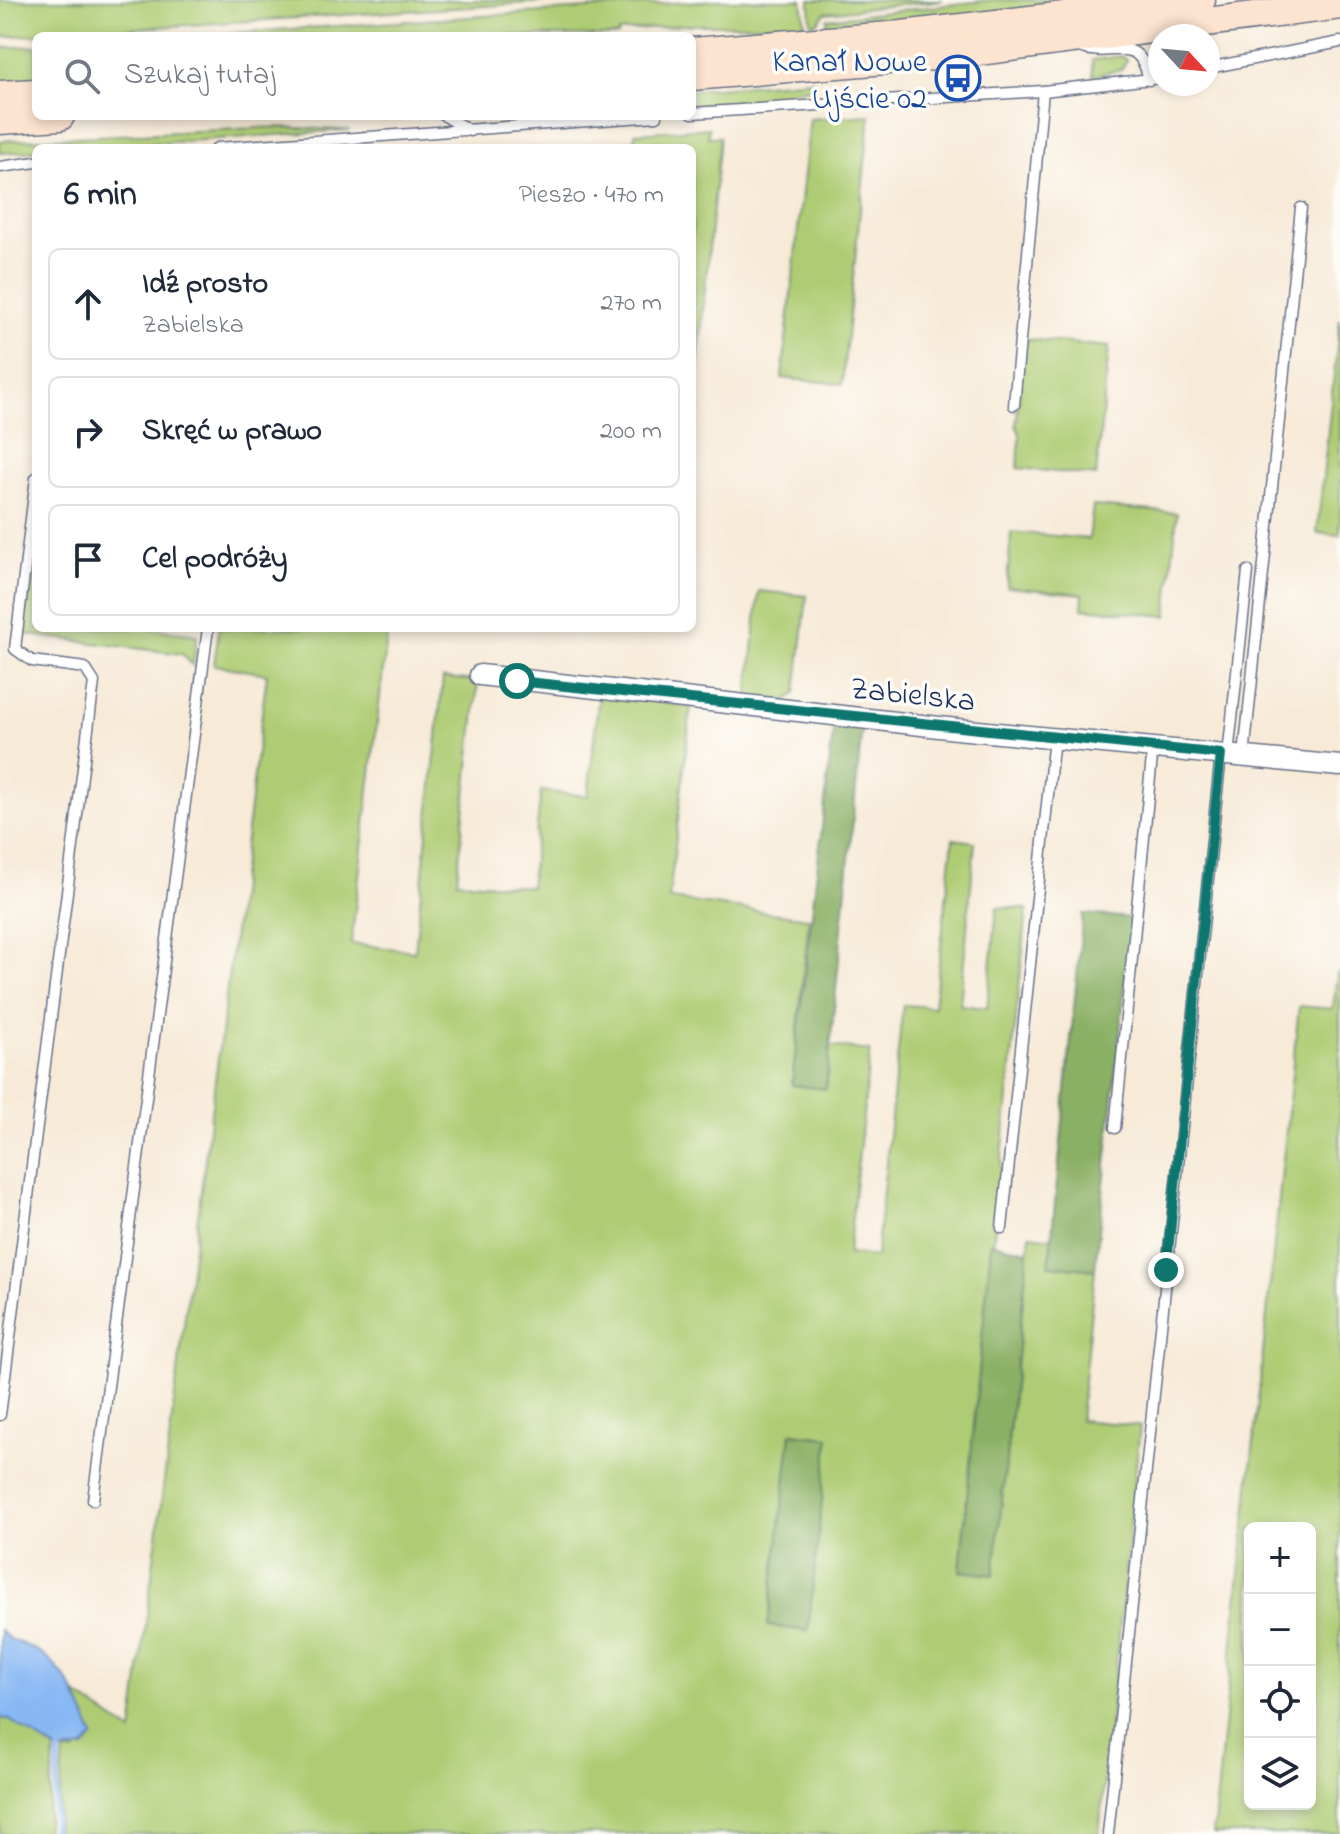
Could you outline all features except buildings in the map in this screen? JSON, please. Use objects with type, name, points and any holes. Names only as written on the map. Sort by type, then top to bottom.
[{"type":"main road","points":[[696,52],[917,33],[1201,0]]},
{"type":"main road","points":[[696,76],[1066,42],[1340,5]]},
{"type":"main road","points":[[0,95],[32,93]]},
{"type":"main road","points":[[0,120],[32,118]]},
{"type":"street","name":"Zabielska","points":[[480,675],[1340,766]]},
{"type":"lane","points":[[1066,42],[1093,52],[1120,48],[1133,51],[1148,68]]},
{"type":"lane","points":[[1220,66],[1340,42]]},
{"type":"lane","points":[[696,113],[1043,91],[1148,80]]},
{"type":"lane","points":[[1014,405],[1043,91]]},
{"type":"lane","points":[[452,120],[470,131]]},
{"type":"lane","points":[[298,144],[607,120]]},
{"type":"lane","points":[[0,167],[32,163]]},
{"type":"lane","points":[[1108,1834],[1231,755],[1301,208]]},
{"type":"lane","points":[[0,1415],[94,682],[85,668],[32,661],[15,649],[32,511]]},
{"type":"lane","points":[[1231,755],[1248,571]]},
{"type":"lane","points":[[93,1500],[207,632]]},
{"type":"lane","points":[[1002,1228],[1054,738]]},
{"type":"lane","points":[[1115,1128],[1153,747]]},
{"type":"green space","points":[[0,0],[577,0],[78,32],[32,32],[32,35],[0,37]]},
{"type":"green space","points":[[718,0],[802,0],[805,25],[683,25],[619,32],[248,32]]},
{"type":"green space","points":[[810,0],[943,0],[825,13],[817,23],[811,23]]},
{"type":"green space","points":[[991,0],[1117,0],[827,30],[827,19]]},
{"type":"green space","points":[[32,46],[32,82],[0,84],[0,48]]},
{"type":"green space","points":[[1121,56],[1127,60],[1122,69],[1093,76],[1092,60]]},
{"type":"green space","points":[[812,80],[816,84],[814,88],[793,90],[790,98],[696,105],[696,90]]},
{"type":"green space","points":[[870,115],[842,384],[782,378],[810,119]]},
{"type":"green space","points":[[276,127],[350,130],[144,144],[32,144],[32,151],[0,153],[0,141]]},
{"type":"green space","points":[[709,128],[708,137],[720,137],[696,380],[696,144],[634,144],[635,133]]},
{"type":"green space","points":[[1340,319],[1340,535],[1317,533]]},
{"type":"green space","points":[[1025,339],[1109,347],[1096,476],[1018,468],[1020,434],[1016,425]]},
{"type":"green space","points":[[1093,506],[1177,513],[1167,616],[1082,608],[1083,594],[1007,587],[1011,532],[1089,539]]},
{"type":"green space","points":[[32,551],[32,632],[176,632],[197,635],[193,666],[182,654],[22,634]]},
{"type":"green space","points":[[759,591],[807,596],[796,693],[786,701],[748,698]]},
{"type":"green space","points":[[218,632],[388,632],[351,944],[415,951],[443,678],[478,681],[457,881],[530,887],[541,791],[588,796],[599,694],[691,707],[669,899],[809,918],[792,1085],[826,1089],[830,1046],[870,1051],[848,1254],[876,1257],[903,1005],[934,1007],[953,839],[975,842],[960,1005],[987,1008],[997,907],[1027,909],[960,1571],[994,1575],[1030,1235],[1052,1238],[1049,1265],[1095,1270],[1080,1420],[1140,1426],[1099,1834],[56,1834],[64,1752],[75,1752],[83,1712],[76,1694],[132,1732],[267,674],[214,665]],"holes":[[[791,1433],[828,1437],[808,1631],[769,1626]]]},
{"type":"green space","points":[[834,724],[862,728],[826,1089],[792,1085]]},
{"type":"green space","points":[[1083,914],[1132,918],[1095,1270],[1049,1265]]},
{"type":"green space","points":[[1337,973],[1340,973],[1340,1834],[1213,1834],[1244,1536],[1244,1810],[1316,1810],[1316,1522],[1245,1522],[1299,1006],[1333,1009]]},
{"type":"green space","points":[[991,1243],[1028,1251],[994,1575],[960,1571]]},
{"type":"green space","points":[[791,1433],[829,1437],[808,1631],[768,1626]]},
{"type":"green space","points":[[0,1718],[8,1719],[55,1749],[46,1834],[0,1834]]},
{"type":"water","points":[[0,1630],[8,1638],[39,1652],[67,1680],[94,1737],[84,1748],[59,1752],[8,1719],[0,1718]]},
{"type":"waterway","points":[[53,1834],[59,1752]]},
{"type":"place","name":"Kanał Nowe Ujście 02","points":[[958,78]]},
{"type":"route","points":[[517,681],[1221,754],[1166,1270]]}]
